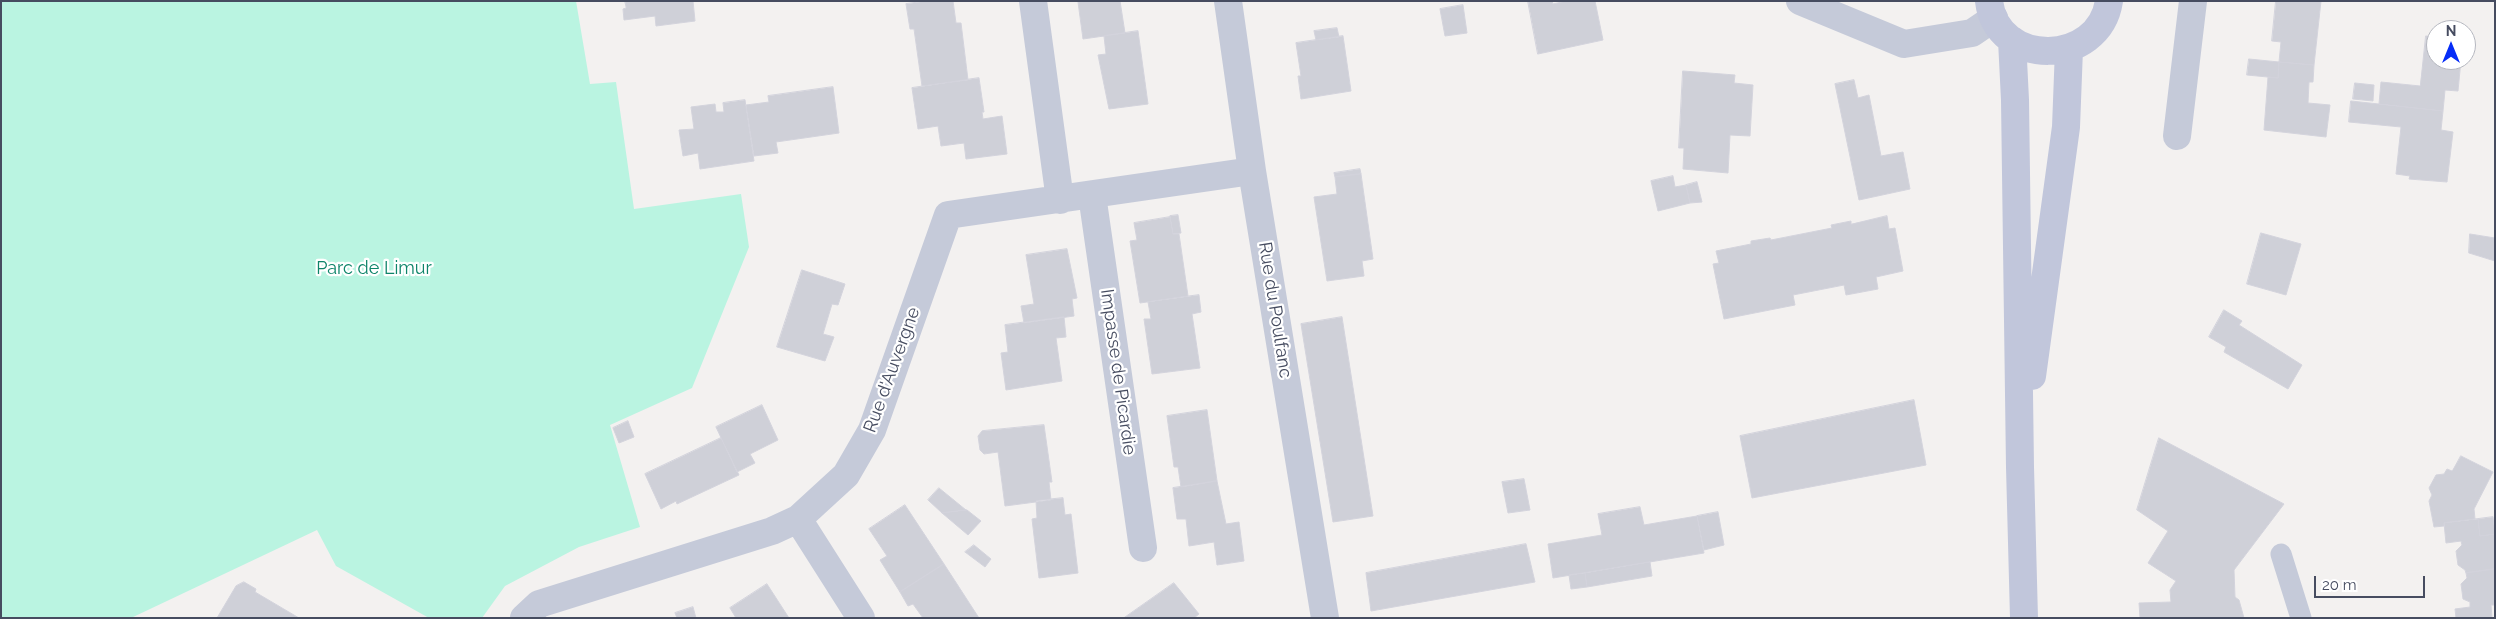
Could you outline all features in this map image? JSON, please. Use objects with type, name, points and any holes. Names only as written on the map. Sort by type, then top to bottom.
[{"type":"main road","points":[[1991,9],[2012,40],[2029,49],[2048,52],[2069,49],[2087,39],[2100,23],[2108,1]]},
{"type":"main road","points":[[2012,40],[2015,100],[2024,618]]},
{"type":"main road","points":[[2020,467],[2066,127],[2069,49]]},
{"type":"street","points":[[1033,1],[1060,200]]},
{"type":"street","name":"Rue du Poulfanc","points":[[1228,1],[1252,171],[1324,618]]},
{"type":"street","points":[[1800,1],[1904,44],[1972,32],[1991,9]]},
{"type":"street","points":[[2177,136],[2193,1]]},
{"type":"street","name":"Rue d'Auvergne","points":[[524,618],[539,604],[772,530],[798,519],[846,475],[872,430],[948,215],[1252,171]]},
{"type":"street","name":"Impasse de Picardie","points":[[1092,195],[1143,548]]},
{"type":"street","points":[[798,519],[861,618]]},
{"type":"lane","points":[[2281,554],[2301,618]]},
{"type":"green space","name":"Parc de Limur","points":[[1,1],[576,1],[590,84],[616,82],[634,209],[741,194],[749,247],[692,388],[610,425],[640,527],[579,547],[505,586],[482,618],[429,618],[336,566],[317,530],[131,618],[1,618]]},
{"type":"building","points":[[625,1],[693,1],[695,21],[656,26],[655,16],[624,20],[623,9],[626,8]]},
{"type":"building","points":[[927,1],[953,1],[956,23],[961,23],[968,80],[922,86],[914,29],[910,29],[906,4]]},
{"type":"building","points":[[1120,1],[1125,33],[1083,39],[1078,2]]},
{"type":"building","points":[[1528,1],[1552,1],[1553,4],[1566,1],[1595,1],[1603,40],[1538,54]]},
{"type":"building","points":[[2276,1],[2321,1],[2314,65],[2279,62],[2281,42],[2272,41]]},
{"type":"building","points":[[1463,5],[1467,33],[1445,36],[1440,9]]},
{"type":"building","points":[[1337,28],[1339,37],[1316,40],[1314,31]]},
{"type":"building","points":[[1138,31],[1148,104],[1109,109],[1098,55],[1106,54],[1104,36]]},
{"type":"building","points":[[1343,36],[1351,91],[1301,99],[1298,76],[1301,76],[1296,43]]},
{"type":"building","points":[[2426,36],[2426,70],[2460,70],[2458,91],[2445,90],[2443,111],[2379,104],[2381,82],[2420,86]]},
{"type":"building","points":[[2249,59],[2279,62],[2278,78],[2247,75]]},
{"type":"building","points":[[2279,62],[2314,65],[2313,82],[2309,82],[2308,103],[2330,105],[2326,137],[2264,130],[2268,77],[2278,78]]},
{"type":"building","points":[[1683,71],[1735,75],[1734,83],[1753,85],[1750,136],[1730,135],[1728,173],[1683,169],[1684,148],[1679,148]]},
{"type":"building","points":[[979,78],[984,112],[982,112],[983,119],[1002,116],[1007,154],[966,159],[964,143],[941,146],[938,126],[918,129],[912,88]]},
{"type":"building","points":[[1854,80],[1858,98],[1869,95],[1881,156],[1903,152],[1910,189],[1859,200],[1835,84]]},
{"type":"building","points":[[2355,83],[2374,85],[2373,101],[2353,99]]},
{"type":"building","points":[[833,87],[839,133],[776,142],[778,153],[754,156],[746,105],[769,102],[768,96]]},
{"type":"building","points":[[745,100],[754,161],[700,169],[698,153],[683,156],[679,130],[694,129],[691,107],[715,104],[716,112],[724,112],[723,103]]},
{"type":"building","points":[[2351,101],[2443,111],[2441,130],[2453,132],[2447,182],[2409,179],[2410,176],[2396,174],[2401,127],[2349,122]]},
{"type":"building","points":[[1360,169],[1361,174],[1335,177],[1334,173]]},
{"type":"building","points":[[1361,174],[1373,259],[1362,261],[1364,276],[1327,281],[1314,197],[1337,194],[1335,177]]},
{"type":"building","points":[[1673,176],[1675,187],[1686,185],[1690,203],[1658,211],[1651,181]]},
{"type":"building","points":[[1697,182],[1702,202],[1690,203],[1686,185]]},
{"type":"building","points":[[1178,215],[1181,233],[1173,234],[1170,216]]},
{"type":"building","points":[[1887,216],[1889,229],[1895,228],[1903,271],[1876,277],[1878,289],[1846,295],[1844,285],[1793,295],[1795,305],[1724,319],[1713,264],[1719,263],[1716,251],[1751,244],[1751,241],[1770,238],[1771,240],[1832,228],[1831,225],[1851,221],[1851,224]]},
{"type":"building","points":[[1170,217],[1173,234],[1179,234],[1188,296],[1140,303],[1130,241],[1137,240],[1134,223]]},
{"type":"building","points":[[2261,233],[2301,244],[2286,295],[2247,284]]},
{"type":"building","points":[[2470,234],[2495,238],[2495,261],[2469,253]]},
{"type":"building","points":[[1067,249],[1077,298],[1072,299],[1074,316],[1024,323],[1021,306],[1034,304],[1026,255]]},
{"type":"building","points":[[802,270],[845,284],[838,305],[832,304],[823,334],[834,337],[825,361],[777,347]]},
{"type":"building","points":[[1199,295],[1201,312],[1192,314],[1200,368],[1152,374],[1144,319],[1151,319],[1148,302]]},
{"type":"building","points":[[2224,310],[2242,321],[2239,325],[2302,365],[2288,389],[2224,352],[2226,347],[2209,337]]},
{"type":"building","points":[[1064,317],[1066,337],[1056,338],[1062,381],[1006,390],[1001,353],[1008,352],[1005,325]]},
{"type":"building","points":[[1342,317],[1373,516],[1333,522],[1301,324]]},
{"type":"building","points":[[1914,400],[1926,465],[1752,498],[1740,436]]},
{"type":"building","points":[[762,405],[778,440],[750,454],[755,463],[737,472],[716,427]]},
{"type":"building","points":[[1207,410],[1217,481],[1181,487],[1178,467],[1174,467],[1167,416]]},
{"type":"building","points":[[628,421],[634,437],[619,443],[613,428]]},
{"type":"building","points":[[1044,425],[1052,482],[1049,482],[1051,500],[1005,506],[998,452],[984,454],[980,450],[978,436],[982,431]]},
{"type":"building","points":[[721,438],[739,475],[677,504],[676,501],[661,509],[645,474]]},
{"type":"building","points":[[2159,438],[2284,504],[2234,570],[2235,597],[2239,600],[2244,618],[2140,618],[2139,603],[2171,602],[2170,590],[2176,581],[2148,563],[2168,531],[2137,510]]},
{"type":"building","points":[[2461,456],[2493,472],[2474,509],[2475,519],[2444,523],[2444,526],[2434,527],[2429,501],[2432,495],[2429,488],[2436,475],[2444,474],[2447,469],[2452,471]]},
{"type":"building","points":[[1524,479],[1530,510],[1508,513],[1502,482]]},
{"type":"building","points":[[1217,481],[1226,524],[1239,522],[1244,561],[1217,565],[1214,542],[1189,546],[1186,519],[1177,519],[1173,488]]},
{"type":"building","points":[[939,488],[966,510],[942,513],[928,500]]},
{"type":"building","points":[[1063,498],[1065,515],[1071,514],[1078,573],[1039,578],[1032,519],[1037,518],[1036,501]]},
{"type":"building","points":[[905,505],[944,564],[900,592],[880,560],[887,556],[869,529]]},
{"type":"building","points":[[1640,507],[1644,525],[1697,516],[1704,553],[1553,578],[1548,544],[1602,535],[1598,514]]},
{"type":"building","points":[[967,510],[981,521],[968,535],[942,513]]},
{"type":"building","points":[[1718,512],[1724,545],[1704,550],[1697,516]]},
{"type":"building","points":[[2493,517],[2495,534],[2480,536],[2478,519]]},
{"type":"building","points":[[2478,519],[2480,536],[2495,534],[2495,569],[2466,573],[2458,565],[2456,551],[2462,545],[2461,541],[2446,543],[2444,523]]},
{"type":"building","points":[[1526,544],[1535,582],[1371,611],[1366,573]]},
{"type":"building","points":[[974,545],[991,559],[985,567],[965,552]]},
{"type":"building","points":[[1650,562],[1652,576],[1587,587],[1585,573]]},
{"type":"building","points":[[944,564],[979,618],[923,618],[913,604],[908,606],[900,592]]},
{"type":"building","points":[[2495,569],[2495,605],[2491,605],[2492,618],[2456,618],[2455,609],[2470,607],[2470,602],[2463,599],[2461,584],[2467,578],[2466,573]]},
{"type":"building","points":[[1585,573],[1587,587],[1571,589],[1569,575]]},
{"type":"building","points":[[244,582],[256,589],[255,592],[299,618],[217,618],[236,586]]},
{"type":"building","points":[[1174,583],[1199,614],[1194,618],[1124,618]]},
{"type":"building","points":[[767,584],[789,618],[736,618],[730,608]]},
{"type":"building","points":[[693,607],[696,618],[677,618],[675,613]]}]
